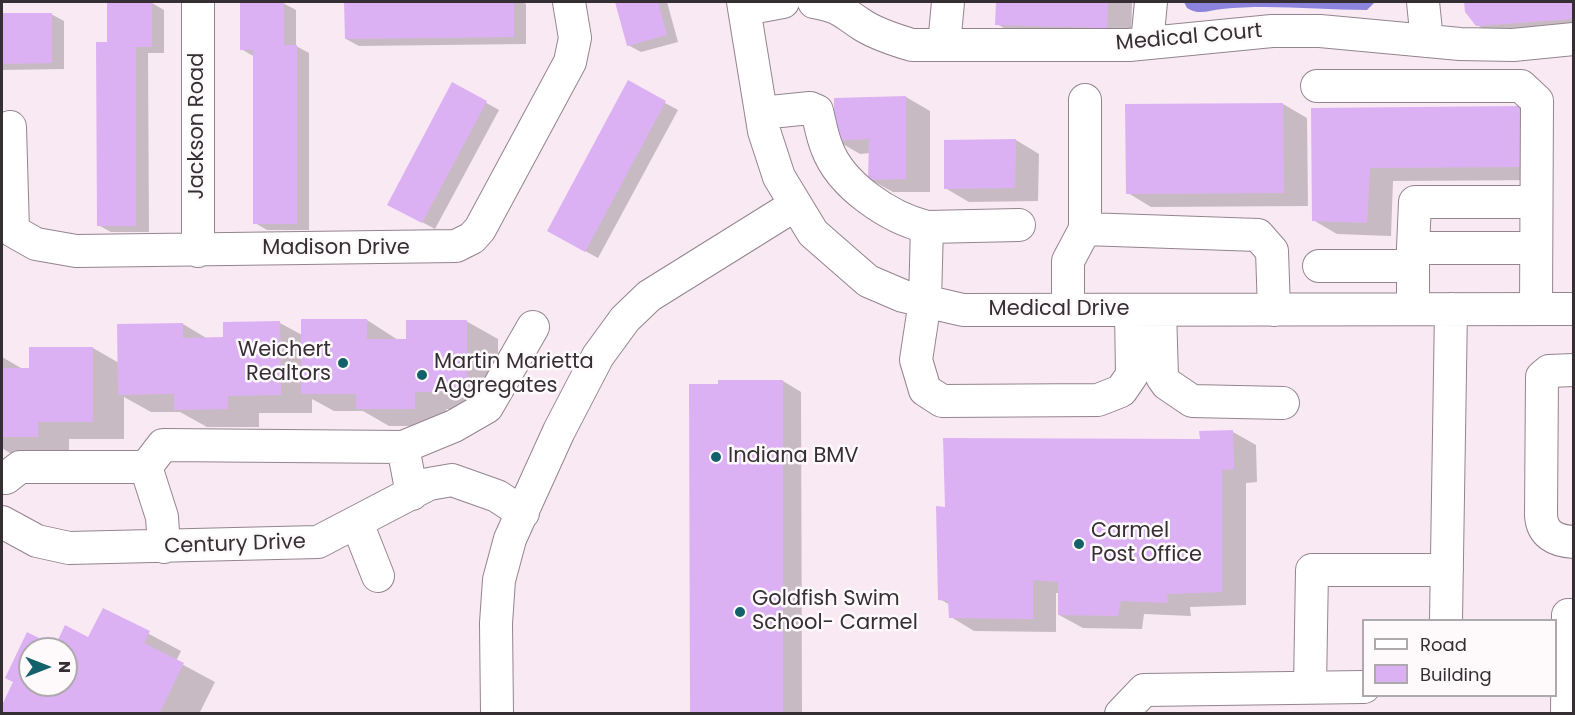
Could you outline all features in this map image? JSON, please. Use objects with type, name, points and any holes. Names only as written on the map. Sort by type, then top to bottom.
[{"type":"street","name":"Jackson Road","points":[[198,2],[198,250]]},
{"type":"street","name":"Madison Drive","points":[[10,127],[13,231],[36,244],[57,250],[456,246],[472,238],[480,229],[570,62],[575,38],[569,2]]},
{"type":"street","points":[[744,5],[783,2]]},
{"type":"street","name":"Medical Court","points":[[814,2],[840,7],[863,26],[887,38],[912,45],[1147,43],[1272,31],[1320,31],[1427,41],[1513,45],[1574,39]]},
{"type":"street","points":[[944,45],[948,2]]},
{"type":"street","points":[[1147,43],[1151,2]]},
{"type":"street","points":[[1424,2],[1427,41]]},
{"type":"street","name":"Medical Drive","points":[[744,5],[761,113],[779,177],[795,206],[826,247],[868,281],[903,296],[963,310],[1574,309]]},
{"type":"street","points":[[1317,86],[1521,86],[1537,101],[1536,309]]},
{"type":"street","points":[[1068,310],[1068,261],[1085,229],[1085,100]]},
{"type":"street","points":[[761,113],[810,108],[817,111],[827,150],[849,181],[882,208],[905,222],[927,227],[1019,225]]},
{"type":"street","points":[[1413,309],[1415,202],[1536,202]]},
{"type":"street","points":[[497,714],[496,623],[499,580],[510,539],[524,513],[559,431],[593,365],[625,319],[649,296],[795,206]]},
{"type":"street","points":[[927,227],[925,301],[916,360],[925,390],[942,401],[1098,400],[1121,391],[1132,375],[1145,310]]},
{"type":"street","points":[[1085,229],[1258,235],[1267,242],[1272,251],[1274,310]]},
{"type":"street","points":[[1319,266],[1536,248]]},
{"type":"street","points":[[1446,619],[1451,309]]},
{"type":"street","points":[[1145,310],[1162,377],[1167,384],[1192,401],[1284,404]]},
{"type":"street","points":[[146,467],[163,445],[403,447],[454,426],[487,407],[533,327]]},
{"type":"street","points":[[1574,370],[1549,371],[1542,377],[1541,515],[1541,525],[1552,537],[1574,542]]},
{"type":"street","points":[[403,447],[412,494]]},
{"type":"street","points":[[3,480],[20,467],[146,467]]},
{"type":"street","points":[[146,467],[162,517],[164,547]]},
{"type":"street","name":"Century Drive","points":[[2,522],[37,541],[69,548],[318,542],[429,484],[452,480],[497,496],[524,513]]},
{"type":"street","points":[[357,523],[378,576]]},
{"type":"street","points":[[1310,687],[1312,570],[1447,570]]},
{"type":"street","points":[[1567,714],[1568,615],[1574,615]]},
{"type":"street","points":[[1121,714],[1144,690],[1362,687]]},
{"type":"shaded area","points":[[1184,2],[1375,2],[1367,10],[1259,7],[1200,12],[1187,8]]},
{"type":"building","points":[[107,2],[152,2],[152,47],[136,47],[136,226],[97,226],[96,42],[107,42]]},
{"type":"building","points":[[240,2],[284,2],[284,45],[297,45],[297,224],[253,224],[253,50],[240,50]]},
{"type":"building","points":[[344,2],[514,2],[514,37],[345,39]]},
{"type":"building","points":[[615,2],[658,2],[667,35],[627,46]]},
{"type":"building","points":[[996,2],[1108,2],[1107,28],[995,25]]},
{"type":"building","points":[[1464,2],[1574,2],[1574,19],[1476,26],[1465,12]]},
{"type":"building","points":[[2,13],[52,13],[52,63],[2,64]]},
{"type":"building","points":[[628,80],[666,101],[585,252],[547,231]]},
{"type":"building","points":[[452,82],[487,101],[422,223],[387,205]]},
{"type":"building","points":[[906,96],[906,179],[868,180],[869,139],[834,141],[834,98]]},
{"type":"building","points":[[1283,103],[1284,193],[1126,194],[1125,104]]},
{"type":"building","points":[[1521,106],[1520,167],[1370,168],[1367,223],[1312,221],[1311,108]]},
{"type":"building","points":[[1016,139],[1015,188],[944,189],[944,140]]},
{"type":"building","points":[[301,319],[367,319],[367,339],[406,339],[406,320],[467,320],[467,392],[415,392],[415,409],[356,409],[356,394],[301,394]]},
{"type":"building","points":[[280,321],[281,395],[228,396],[228,409],[174,410],[174,394],[118,395],[117,324],[183,323],[183,338],[223,337],[223,322]]},
{"type":"building","points":[[29,347],[93,347],[93,422],[38,422],[38,437],[2,437],[2,368],[29,368]]},
{"type":"building","points":[[718,380],[783,380],[783,714],[690,714],[689,384],[718,384]]},
{"type":"building","name":"Carmel Post Office","points":[[1233,430],[1234,469],[1222,470],[1222,592],[1167,594],[1168,603],[1121,601],[1118,616],[1058,615],[1058,582],[1033,580],[1033,619],[949,618],[948,601],[938,600],[936,506],[945,507],[943,438],[1200,439],[1199,431]]},
{"type":"building","points":[[103,608],[150,631],[144,643],[184,663],[159,714],[2,714],[2,705],[13,682],[5,678],[18,651],[18,697],[78,697],[78,637],[59,637],[65,625],[88,637]]},
{"type":"building","points":[[27,632],[37,637],[25,637]]},
{"type":"place","name":"Weichert Realtors","points":[[343,363]]},
{"type":"place","name":"Martin Marietta Aggregates","points":[[422,375]]},
{"type":"place","name":"Indiana BMV","points":[[716,457]]},
{"type":"place","name":"Carmel Post Office","points":[[1079,544]]},
{"type":"place","name":"Goldfish Swim School- Carmel","points":[[740,612]]}]
